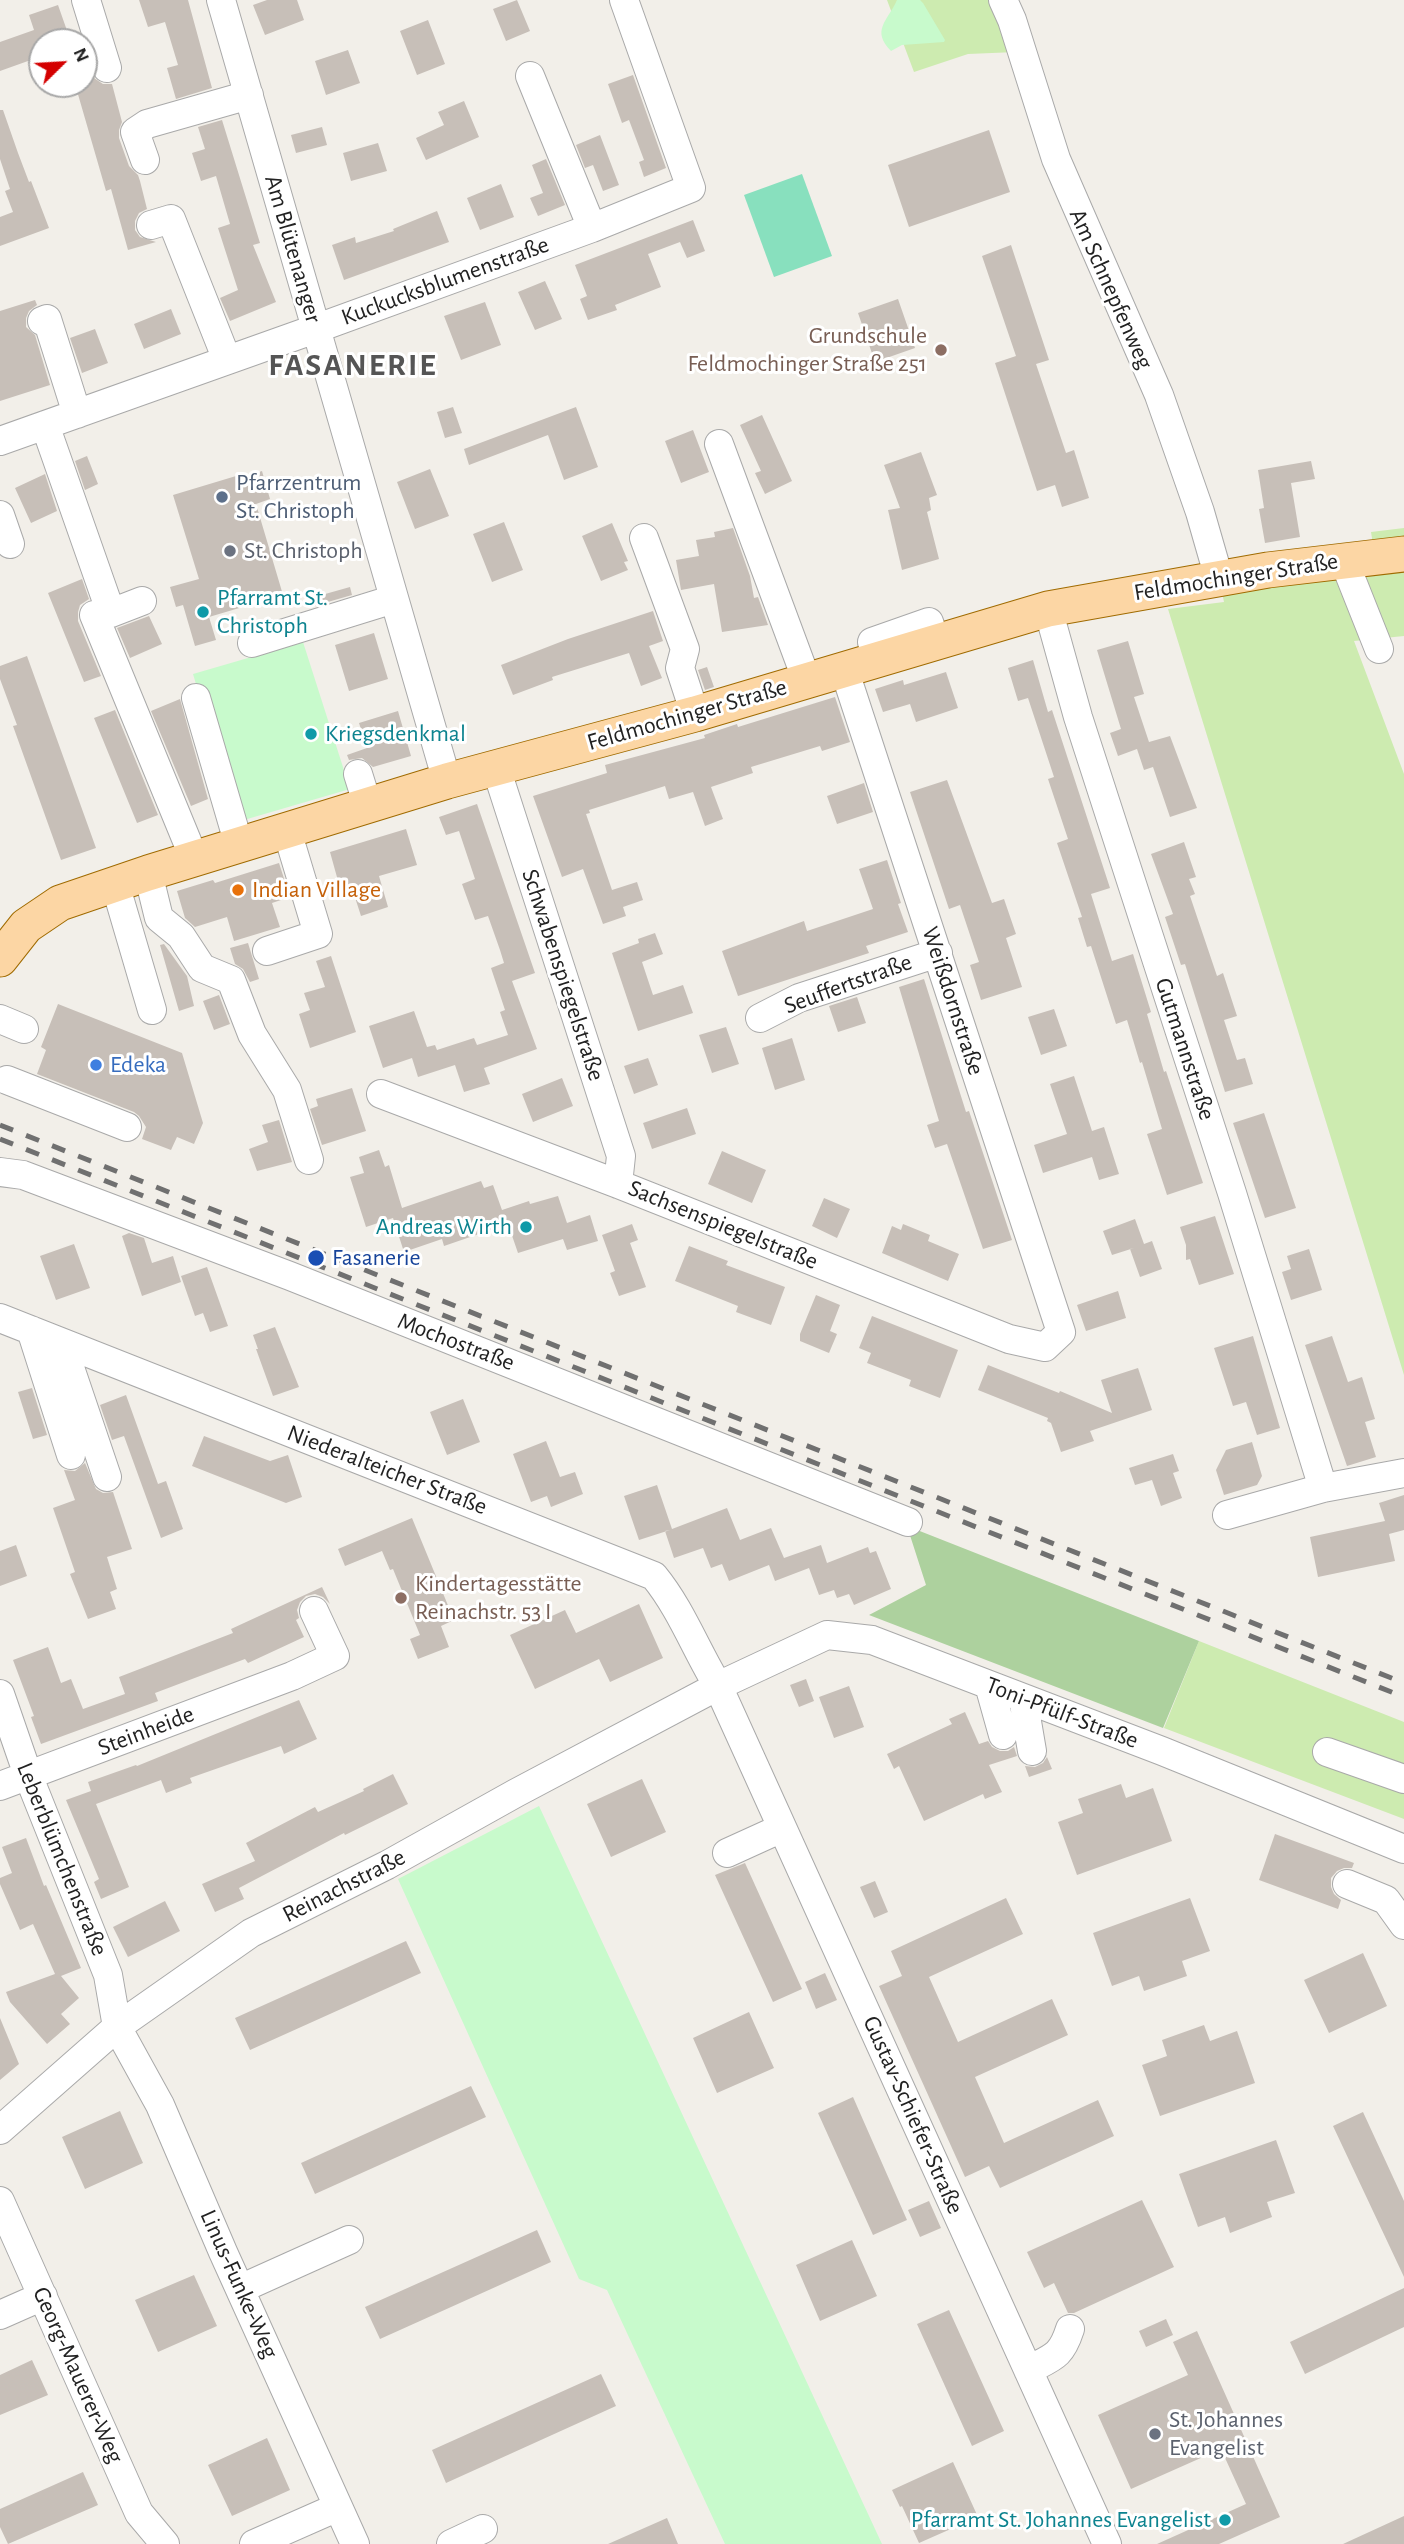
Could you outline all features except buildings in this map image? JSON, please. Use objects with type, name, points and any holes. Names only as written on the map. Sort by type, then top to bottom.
[{"type":"main road","name":"Feldmochinger Straße","points":[[2,951],[26,926],[60,903],[194,858],[287,831],[363,790],[447,781],[695,714],[1048,609],[1219,578],[1404,554]]},
{"type":"street","points":[[86,0],[107,68]]},
{"type":"street","name":"Am Blütenanger","points":[[220,0],[447,781]]},
{"type":"street","name":"Kuckucksblumenstraße","points":[[0,441],[592,228],[691,188],[624,0]]},
{"type":"street","name":"Am Schnepfenweg","points":[[1003,0],[1012,20],[1064,180],[1159,395],[1200,512],[1219,578]]},
{"type":"street","points":[[530,76],[592,228]]},
{"type":"street","points":[[145,160],[135,132],[141,128],[248,95]]},
{"type":"street","points":[[151,225],[171,219],[227,360]]},
{"type":"street","points":[[42,321],[47,319],[77,414]]},
{"type":"street","points":[[45,425],[111,613],[142,601]]},
{"type":"street","points":[[719,444],[807,681]]},
{"type":"street","points":[[0,515],[10,544]]},
{"type":"street","points":[[644,538],[685,649],[680,668],[695,714]]},
{"type":"street","points":[[1344,561],[1379,649]]},
{"type":"street","points":[[252,643],[394,599]]},
{"type":"street","name":"Gutmannstraße","points":[[1048,609],[1082,730],[1228,1180],[1323,1488]]},
{"type":"street","points":[[94,615],[194,858]]},
{"type":"street","points":[[872,642],[929,622],[936,642]]},
{"type":"street","name":"Weißdornstraße","points":[[844,669],[1061,1332]]},
{"type":"street","points":[[196,698],[240,845]]},
{"type":"street","name":"Schwabenspiegelstraße","points":[[496,768],[621,1156],[618,1184]]},
{"type":"street","points":[[267,951],[318,934],[287,831]]},
{"type":"street","points":[[148,873],[159,918],[181,936],[202,968],[231,981],[252,1034],[287,1090],[309,1160]]},
{"type":"street","points":[[115,884],[152,1010]]},
{"type":"street","name":"Seuffertstraße","points":[[760,1018],[799,998],[938,953]]},
{"type":"street","points":[[7,1080],[127,1127]]},
{"type":"street","name":"Sachsenspiegelstraße","points":[[381,1094],[618,1184],[1009,1339],[1045,1347],[1061,1332]]},
{"type":"street","name":"Mochostraße","points":[[0,1172],[23,1175],[277,1272],[908,1522]]},
{"type":"street","name":"Niederalteicher Straße","points":[[0,1318],[654,1576],[670,1595],[718,1686]]},
{"type":"street","points":[[31,1329],[71,1455]]},
{"type":"street","points":[[62,1343],[107,1477]]},
{"type":"street","points":[[1227,1515],[1323,1488],[1404,1473]]},
{"type":"street","name":"Steinheide","points":[[0,1786],[292,1676],[335,1656],[314,1611]]},
{"type":"street","name":"Toni-Pfülf-Straße","points":[[718,1686],[827,1635],[872,1640],[1404,1849]]},
{"type":"street","points":[[989,1685],[1003,1735]]},
{"type":"street","name":"Gustav-Schiefer-Straße","points":[[718,1686],[1107,2544]]},
{"type":"street","name":"Reinachstraße","points":[[0,2130],[117,2026],[251,1933],[387,1865],[718,1686]]},
{"type":"street","name":"Leberblümchenstraße","points":[[0,1693],[28,1775],[108,1975],[117,2026]]},
{"type":"street","points":[[1023,1698],[1032,1751]]},
{"type":"street","points":[[1327,1752],[1404,1779]]},
{"type":"street","points":[[727,1853],[782,1828]]},
{"type":"street","points":[[1346,1884],[1386,1900],[1404,1925]]},
{"type":"street","name":"Linus-Funke-Weg","points":[[117,2026],[160,2105],[355,2544]]},
{"type":"street","name":"Georg-Mauerer-Weg","points":[[0,2201],[139,2513],[164,2544]]},
{"type":"street","points":[[240,2289],[349,2240]]},
{"type":"street","points":[[0,2315],[43,2296]]},
{"type":"street","points":[[1028,2370],[1064,2349],[1070,2329]]},
{"type":"street","points":[[254,2544],[338,2507]]},
{"type":"street","points":[[451,2544],[483,2529]]},
{"type":"green space","points":[[887,0],[999,0],[1016,52],[968,54],[914,72]]},
{"type":"green space","points":[[897,0],[920,0],[944,42],[902,45],[891,51],[885,44],[881,31]]},
{"type":"green space","points":[[802,174],[832,256],[774,277],[744,195]]},
{"type":"green space","points":[[1404,528],[1404,636],[1354,641],[1404,774],[1404,1375],[1168,609],[1224,602],[1219,578],[1375,557],[1371,532]]},
{"type":"green space","points":[[303,642],[350,789],[237,822],[193,674]]},
{"type":"green space","points":[[907,1526],[1199,1641],[1163,1728],[869,1615],[926,1585]]},
{"type":"green space","points":[[1199,1641],[1404,1722],[1404,1819],[1164,1728]]},
{"type":"green space","points":[[539,1806],[882,2544],[725,2544],[607,2290],[579,2279],[398,1879]]},
{"type":"railway","points":[[0,1125],[1404,1683]]},
{"type":"railway","points":[[0,1139],[1404,1697]]},
{"type":"place","name":"Grundschule Feldmochinger Straße 251","points":[[941,350]]},
{"type":"place","name":"Pfarrzentrum St. Christoph","points":[[222,497]]},
{"type":"place","name":"St. Christoph","points":[[230,551]]},
{"type":"place","name":"Pfarramt St. Christoph","points":[[203,612]]},
{"type":"place","name":"Kriegsdenkmal","points":[[311,734]]},
{"type":"place","name":"Indian Village","points":[[238,890]]},
{"type":"place","name":"Edeka","points":[[96,1065]]},
{"type":"place","name":"Andreas Wirth","points":[[526,1227]]},
{"type":"place","name":"Fasanerie","points":[[316,1258]]},
{"type":"place","name":"Kindertagesstätte Reinachstr. 53 I","points":[[401,1598]]},
{"type":"place","name":"St. Johannes Evangelist","points":[[1155,2434]]},
{"type":"place","name":"Pfarramt St. Johannes Evangelist","points":[[1225,2520]]},
{"type":"district","name":"FASANERIE","points":[[353,365]]}]
